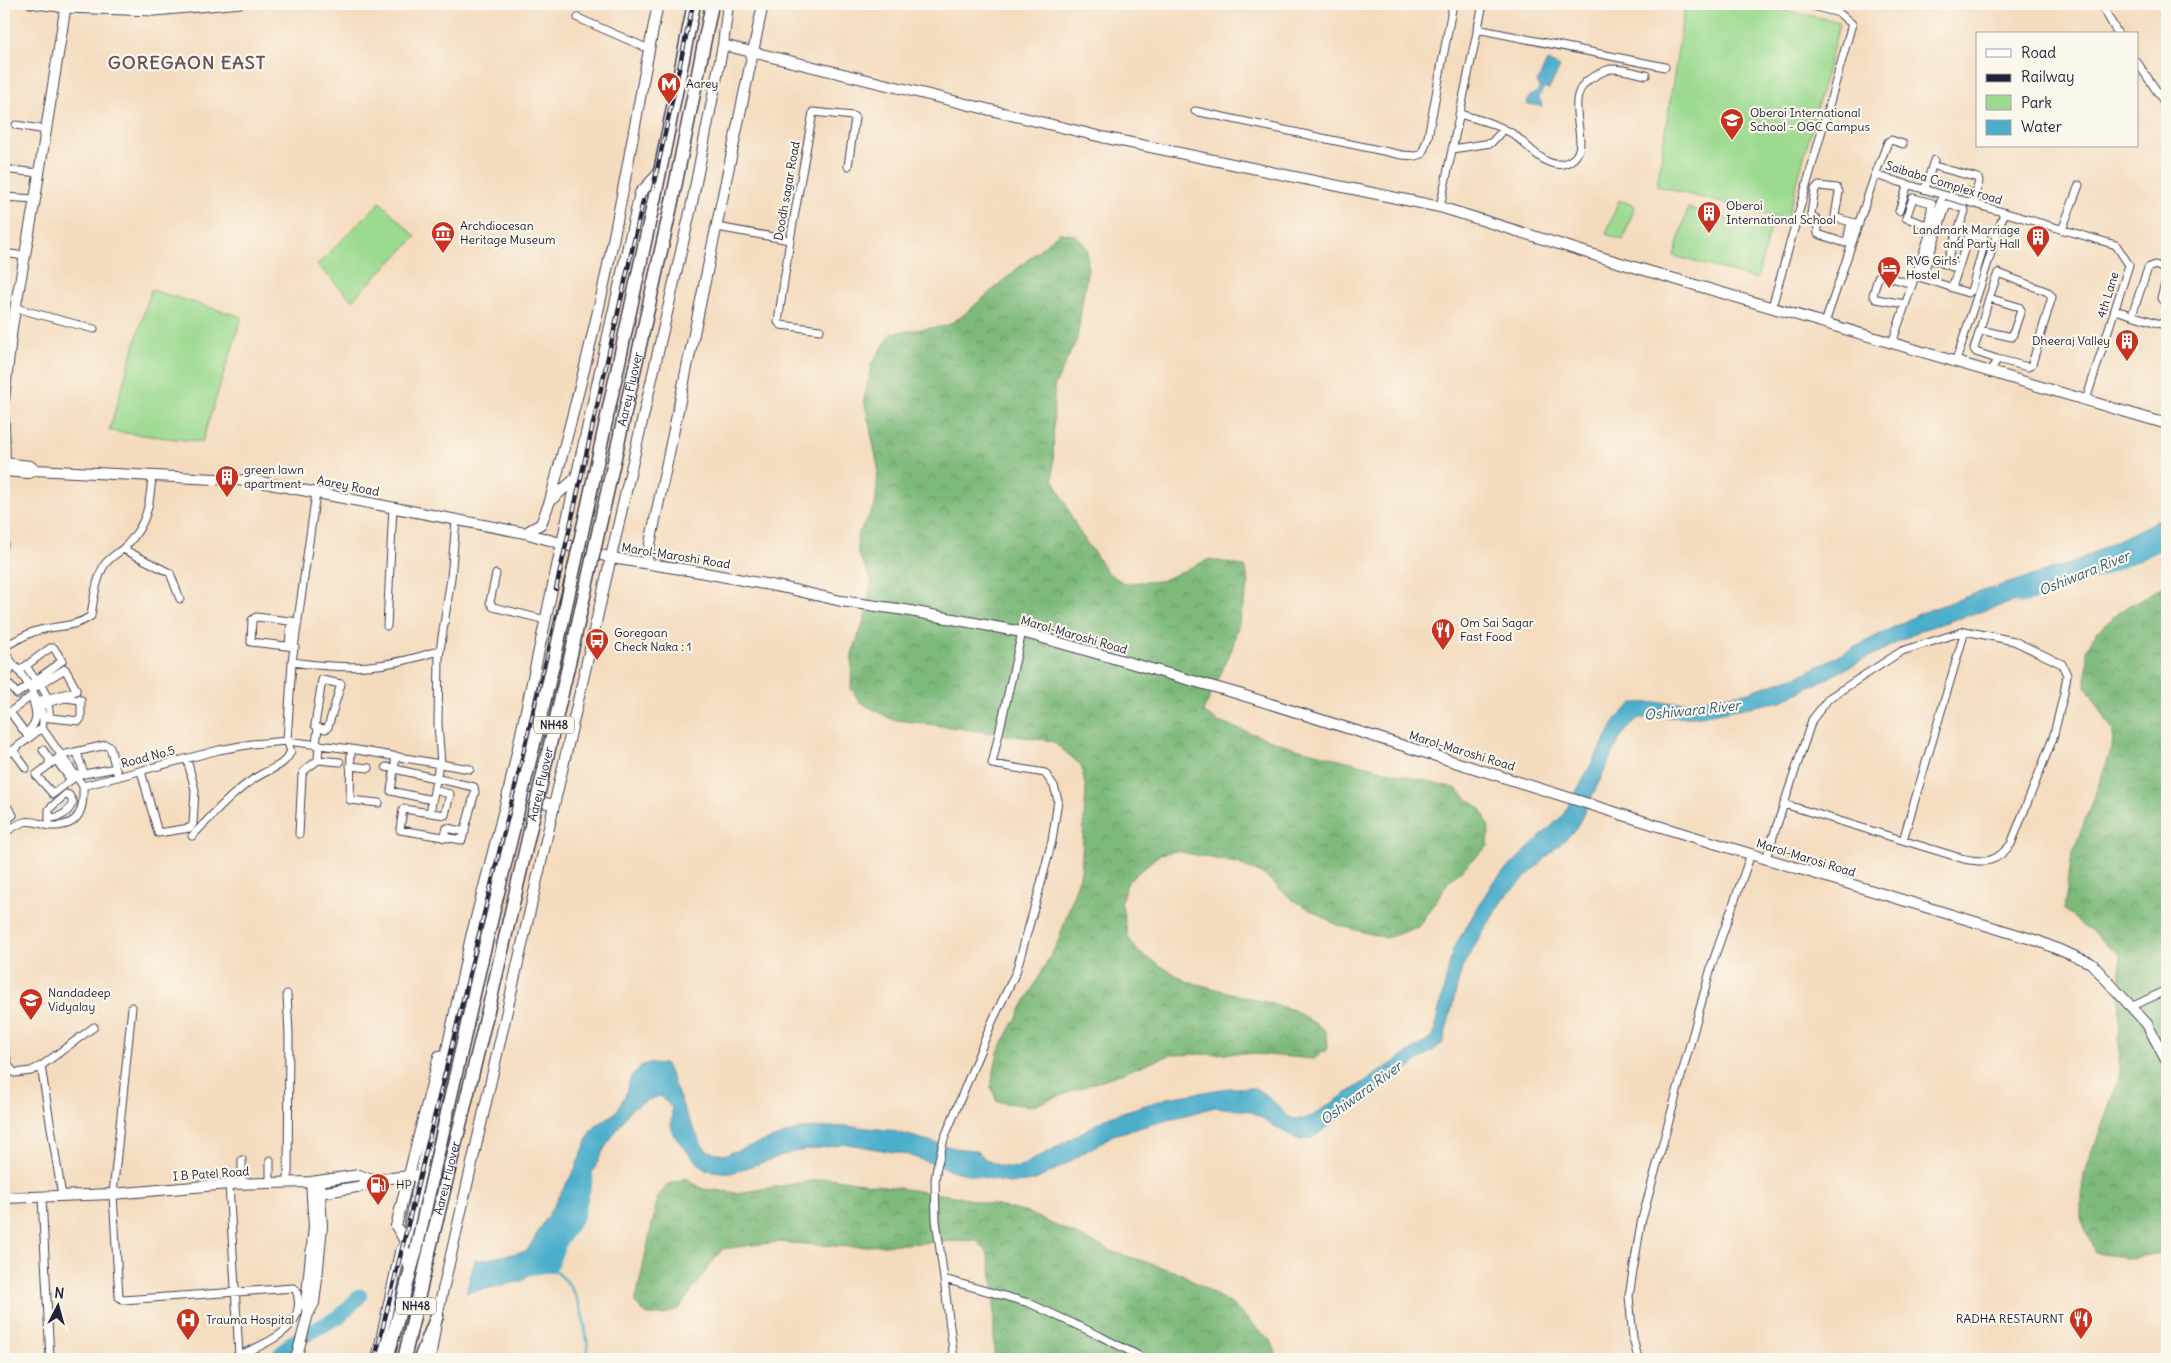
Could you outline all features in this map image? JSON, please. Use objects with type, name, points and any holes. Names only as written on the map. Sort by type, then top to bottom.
[{"type":"highway","name":"NH48","points":[[661,170],[694,4]]},
{"type":"highway","name":"Aarey Flyover","points":[[417,1248],[491,998],[572,650],[672,197],[712,4]]},
{"type":"highway","name":"Aarey Flyover","points":[[417,1248],[478,973],[554,661],[661,170]]},
{"type":"highway","name":"NH48","points":[[387,1359],[417,1248]]},
{"type":"highway","name":"NH48","points":[[404,1359],[417,1248]]},
{"type":"highway","points":[[420,1359],[437,1316]]},
{"type":"main road","points":[[525,533],[542,524],[550,501],[595,327],[626,179],[658,4]]},
{"type":"main road","points":[[430,1359],[437,1316],[691,208],[723,46],[728,4]]},
{"type":"main road","points":[[646,563],[763,4]]},
{"type":"main road","points":[[4,400],[15,308],[35,200],[66,6]]},
{"type":"main road","points":[[723,46],[1102,137],[1440,207],[2167,424]]},
{"type":"main road","points":[[377,1359],[400,1252],[417,1248],[414,1176],[470,941],[508,794],[640,194],[661,170]]},
{"type":"main road","points":[[4,422],[5,467]]},
{"type":"main road","name":"Aarey Road","points":[[5,467],[30,466],[35,470],[255,481],[525,533],[563,544]]},
{"type":"main road","points":[[550,501],[576,478]]},
{"type":"main road","name":"Marol-Maroshi Road","points":[[563,544],[612,558],[786,588],[841,601],[905,610],[1022,632],[1239,694],[1567,797]]},
{"type":"main road","points":[[508,794],[554,804]]},
{"type":"main road","name":"Marol-Marosi Road","points":[[1567,797],[2038,941],[2091,963],[2147,1024],[2167,1062]]},
{"type":"main road","name":"I B Patel Road","points":[[4,1198],[113,1194],[229,1184],[288,1183],[359,1175],[372,1180],[414,1176]]},
{"type":"main road","points":[[316,1194],[362,1186],[372,1180]]},
{"type":"main road","points":[[296,1359],[308,1314],[306,1302],[314,1227],[315,1181]]},
{"type":"street","points":[[30,4],[155,12],[241,4]]},
{"type":"street","points":[[1195,111],[1402,155],[1416,156],[1422,154],[1428,137],[1453,4]]},
{"type":"street","points":[[1440,207],[1483,4]]},
{"type":"street","points":[[1772,307],[1852,24],[1839,13],[1805,4]]},
{"type":"street","points":[[2101,4],[2117,32]]},
{"type":"street","points":[[578,18],[649,48]]},
{"type":"street","points":[[1477,29],[1665,66]]},
{"type":"street","points":[[2138,63],[2167,106]]},
{"type":"street","points":[[1459,114],[1513,134],[1529,149],[1550,164],[1558,165],[1569,162],[1576,156],[1579,149],[1576,111],[1579,91],[1585,80],[1611,68],[1646,75]]},
{"type":"street","name":"Doodh sagar Road","points":[[820,330],[781,325],[778,322],[790,240],[813,112],[852,116],[855,118],[848,166]]},
{"type":"street","points":[[16,126],[46,130]]},
{"type":"street","points":[[1452,149],[1491,143],[1503,130]]},
{"type":"street","points":[[1875,174],[1888,142],[1891,140],[1903,144]]},
{"type":"street","points":[[1925,189],[1936,163],[1978,178],[1979,181],[1973,204]]},
{"type":"street","points":[[11,170],[39,173]]},
{"type":"street","name":"Saibaba Complex road","points":[[1825,323],[1875,174],[2116,245],[2124,255]]},
{"type":"street","points":[[1932,181],[1975,194]]},
{"type":"street","points":[[1899,211],[1908,184]]},
{"type":"street","points":[[2062,230],[2079,185]]},
{"type":"street","points":[[1851,222],[1845,243],[1818,234],[1817,219],[1812,217],[1811,214],[1815,189],[1819,186],[1837,188],[1839,192],[1835,216],[1859,224]]},
{"type":"street","points":[[1919,276],[1931,222],[1932,203],[1913,198],[1906,218],[1926,225],[1931,222],[1943,195]]},
{"type":"street","points":[[4,197],[35,200]]},
{"type":"street","points":[[1892,343],[1912,284],[1919,276],[1928,258],[1947,204],[1964,209],[1946,264]]},
{"type":"street","points":[[1956,362],[2004,213]]},
{"type":"street","points":[[717,227],[790,240]]},
{"type":"street","points":[[1919,276],[1952,288],[1968,293],[1971,291],[1986,240],[1984,237],[1970,236],[1968,238],[1952,288]]},
{"type":"street","points":[[4,252],[24,256]]},
{"type":"street","name":"4th Lane","points":[[2086,400],[2129,265],[2124,255]]},
{"type":"street","points":[[1928,258],[1958,269]]},
{"type":"street","points":[[2132,315],[2148,268],[2155,265],[2167,270]]},
{"type":"street","points":[[1998,273],[2048,292],[2052,297],[2032,364],[2028,367],[1976,352],[1974,349],[1980,330],[1998,273]]},
{"type":"street","points":[[1905,304],[1876,299],[1873,295],[1878,277],[1880,275],[1912,284]]},
{"type":"street","points":[[2167,277],[2161,298],[2167,302]]},
{"type":"street","points":[[1980,330],[2012,337],[2020,310],[2019,307],[1989,298]]},
{"type":"street","points":[[15,308],[94,328]]},
{"type":"street","points":[[2115,310],[2167,326]]},
{"type":"street","points":[[1992,372],[1996,359]]},
{"type":"street","points":[[4,647],[34,632],[70,626],[91,616],[94,598],[106,563],[140,529],[150,504],[152,476]]},
{"type":"street","points":[[192,836],[230,799],[260,775],[287,760],[291,751],[287,741],[292,647],[316,493]]},
{"type":"street","points":[[387,626],[393,507]]},
{"type":"street","points":[[430,813],[440,764],[438,724],[440,650],[451,578],[456,520]]},
{"type":"street","points":[[4,530],[4,545]]},
{"type":"street","points":[[122,549],[170,573],[180,599]]},
{"type":"street","points":[[496,574],[490,602],[493,607],[546,620]]},
{"type":"street","points":[[292,647],[251,642],[252,620],[256,617],[295,622]]},
{"type":"street","points":[[1766,858],[1784,804],[1812,720],[1829,698],[1902,651],[1965,631],[2014,641],[2062,664],[2067,675],[2052,738],[2011,844],[2003,855],[1991,861],[1980,862],[1964,859],[1784,804]]},
{"type":"street","points":[[1903,840],[1965,631]]},
{"type":"street","points":[[954,1359],[936,1220],[935,1180],[937,1167],[943,1143],[992,1022],[1016,972],[1052,841],[1058,800],[1054,786],[1045,773],[992,764],[1022,632]]},
{"type":"street","points":[[11,673],[26,666],[50,648],[54,648],[61,659],[61,663],[38,682]]},
{"type":"street","points":[[292,662],[349,668],[388,664],[440,650]]},
{"type":"street","points":[[4,652],[16,694],[40,702]]},
{"type":"street","points":[[4,662],[11,673],[24,678],[40,702]]},
{"type":"street","points":[[26,666],[38,682],[42,728],[56,748]]},
{"type":"street","points":[[318,760],[318,728],[315,725],[321,682],[324,680],[326,666]]},
{"type":"street","points":[[28,736],[10,712],[76,691],[65,669],[38,682]]},
{"type":"street","points":[[24,678],[31,674]]},
{"type":"street","points":[[318,728],[326,729],[328,727],[341,684],[324,680]]},
{"type":"street","points":[[28,736],[36,720],[35,708],[40,702],[38,682]]},
{"type":"street","points":[[4,757],[28,736],[42,728]]},
{"type":"street","name":"Road No.5","points":[[84,786],[252,744],[287,741],[351,749],[470,769]]},
{"type":"street","points":[[51,756],[108,745],[118,777]]},
{"type":"street","points":[[56,748],[37,777],[51,794],[77,776],[116,768]]},
{"type":"street","points":[[51,756],[56,748]]},
{"type":"street","points":[[351,749],[350,800],[380,803]]},
{"type":"street","points":[[13,750],[26,768]]},
{"type":"street","points":[[77,752],[77,776]]},
{"type":"street","points":[[4,834],[15,826],[31,821],[49,822],[55,826],[67,823],[77,817],[82,810],[84,786],[77,776],[51,756]]},
{"type":"street","points":[[396,756],[391,792],[432,800]]},
{"type":"street","points":[[141,771],[158,833],[190,828],[192,824],[194,790],[187,759]]},
{"type":"street","points":[[299,834],[302,776],[304,771],[318,760],[340,762]]},
{"type":"street","points":[[350,766],[369,768]]},
{"type":"street","points":[[386,767],[474,788],[462,840],[400,830],[402,809],[445,815],[450,796],[447,793],[434,790]]},
{"type":"street","points":[[4,802],[13,814],[6,820],[15,826]]},
{"type":"street","points":[[1638,1359],[1633,1338],[1629,1296],[1641,1223],[1712,964],[1750,854]]},
{"type":"street","points":[[2131,1007],[2167,990]]},
{"type":"street","points":[[287,994],[289,1035],[288,1183]]},
{"type":"street","points":[[132,1007],[113,1194],[119,1297],[121,1300],[293,1288],[297,1291],[296,1315],[285,1330],[272,1341],[230,1359]]},
{"type":"street","points":[[4,1048],[12,1071],[19,1074],[41,1066],[94,1027]]},
{"type":"street","points":[[41,1066],[62,1196]]},
{"type":"street","points":[[242,1160],[242,1184]]},
{"type":"street","points":[[270,1160],[270,1183]]},
{"type":"street","points":[[229,1184],[239,1355]]},
{"type":"street","points":[[42,1198],[50,1359]]},
{"type":"street","points":[[944,1278],[1029,1303],[1145,1359]]},
{"type":"green space","name":"Oberoi International School - OGC Campus","points":[[1685,4],[1756,4],[1840,22],[1787,220],[1657,186]]},
{"type":"green space","points":[[1619,200],[1635,206],[1623,240],[1606,234]]},
{"type":"green space","points":[[380,202],[416,237],[352,300],[317,265]]},
{"type":"green space","name":"Oberoi International School","points":[[1688,208],[1770,229],[1757,279],[1674,256]]},
{"type":"green space","points":[[1059,233],[1076,235],[1087,248],[1088,266],[1077,339],[1054,387],[1053,478],[1078,530],[1108,573],[1124,583],[1161,581],[1210,559],[1245,567],[1249,583],[1232,649],[1203,712],[1218,722],[1295,748],[1455,788],[1482,810],[1489,828],[1488,846],[1449,881],[1418,927],[1386,938],[1337,925],[1292,899],[1264,875],[1240,864],[1177,851],[1160,854],[1128,881],[1121,901],[1128,937],[1139,953],[1186,981],[1294,1010],[1326,1031],[1327,1049],[1314,1059],[1244,1053],[1171,1055],[1032,1106],[997,1102],[991,1086],[998,1052],[1058,942],[1081,872],[1086,789],[1081,765],[1052,741],[891,719],[860,702],[851,688],[852,654],[865,618],[872,580],[858,554],[857,536],[875,506],[877,487],[878,467],[864,399],[872,363],[892,333],[946,326],[961,317]]},
{"type":"green space","points":[[151,290],[242,317],[202,442],[109,431]]},
{"type":"green space","points":[[2167,586],[2167,1252],[2131,1258],[2095,1253],[2081,1218],[2084,1175],[2119,1078],[2120,955],[2064,910],[2072,855],[2112,749],[2113,731],[2086,686],[2087,649],[2095,634],[2119,612],[2160,588]]},
{"type":"green space","points":[[686,1178],[703,1189],[739,1193],[828,1178],[954,1196],[1028,1213],[1114,1252],[1182,1274],[1231,1304],[1272,1342],[1278,1359],[994,1359],[994,1285],[987,1252],[976,1240],[849,1247],[777,1242],[722,1249],[679,1308],[663,1315],[647,1315],[635,1303],[658,1197],[668,1184]]},
{"type":"water","points":[[1547,61],[1560,67],[1549,89],[1544,88],[1539,97],[1542,106],[1527,104],[1529,97],[1538,91],[1540,85],[1537,83]]},
{"type":"water","points":[[2167,516],[2167,543],[2022,599],[1924,629],[1782,701],[1695,717],[1639,718],[1622,735],[1576,829],[1503,899],[1462,967],[1443,1043],[1312,1138],[1300,1140],[1293,1137],[1250,1111],[1215,1107],[1113,1135],[1059,1168],[1027,1182],[1009,1183],[954,1171],[906,1154],[847,1144],[793,1152],[731,1173],[705,1170],[689,1154],[673,1134],[671,1125],[672,1108],[660,1096],[643,1102],[629,1111],[604,1149],[552,1253],[522,1281],[466,1293],[475,1260],[527,1251],[575,1169],[590,1134],[595,1127],[616,1112],[625,1096],[630,1079],[641,1066],[649,1063],[666,1064],[686,1114],[702,1145],[708,1151],[724,1155],[800,1129],[846,1126],[889,1130],[954,1148],[973,1150],[980,1153],[986,1160],[1000,1166],[1017,1168],[1110,1116],[1168,1098],[1228,1088],[1255,1088],[1270,1098],[1287,1116],[1295,1119],[1304,1119],[1312,1116],[1431,1038],[1436,1030],[1436,1022],[1453,949],[1493,882],[1563,815],[1617,718],[1633,703],[1683,702],[1745,693],[1803,674],[1921,613],[1980,592],[2070,564]]},
{"type":"waterway","name":"Oshiwara River","points":[[2020,597],[2095,571],[2167,539]]},
{"type":"waterway","name":"Oshiwara River","points":[[517,1269],[550,1265],[560,1240],[576,1216],[586,1177]]},
{"type":"waterway","points":[[550,1265],[568,1283],[575,1294],[586,1331],[588,1359]]},
{"type":"waterway","name":"Oshiwara River","points":[[276,1359],[291,1343],[340,1316],[360,1296]]},
{"type":"railway","points":[[375,1359],[586,498],[693,4]]},
{"type":"railway","points":[[556,589],[643,201]]},
{"type":"place","name":"Aarey","points":[[669,105]]},
{"type":"place","name":"Oberoi International School - OGC Campus","points":[[1732,141]]},
{"type":"place","name":"Oberoi International School","points":[[1709,234]]},
{"type":"place","name":"Archdiocesan Heritage Museum","points":[[443,254]]},
{"type":"place","name":"Landmark Marriage and Party Hall","points":[[2038,258]]},
{"type":"place","name":"RVG Girls' Hostel","points":[[1889,289]]},
{"type":"place","name":"Dheeraj Valley","points":[[2127,362]]},
{"type":"place","name":"green lawn apartment","points":[[227,498]]},
{"type":"place","name":"Om Sai Sagar Fast Food","points":[[1443,651]]},
{"type":"place","name":"Goregoan Check Naka : 1","points":[[597,661]]},
{"type":"place","name":"Nandadeep Vidyalay","points":[[31,1021]]},
{"type":"place","name":"HP","points":[[378,1206]]},
{"type":"place","name":"RADHA RESTAURNT","points":[[2081,1340]]},
{"type":"place","name":"Trauma Hospital","points":[[188,1341]]},
{"type":"district","name":"GOREGAON EAST","points":[[187,63]]}]
